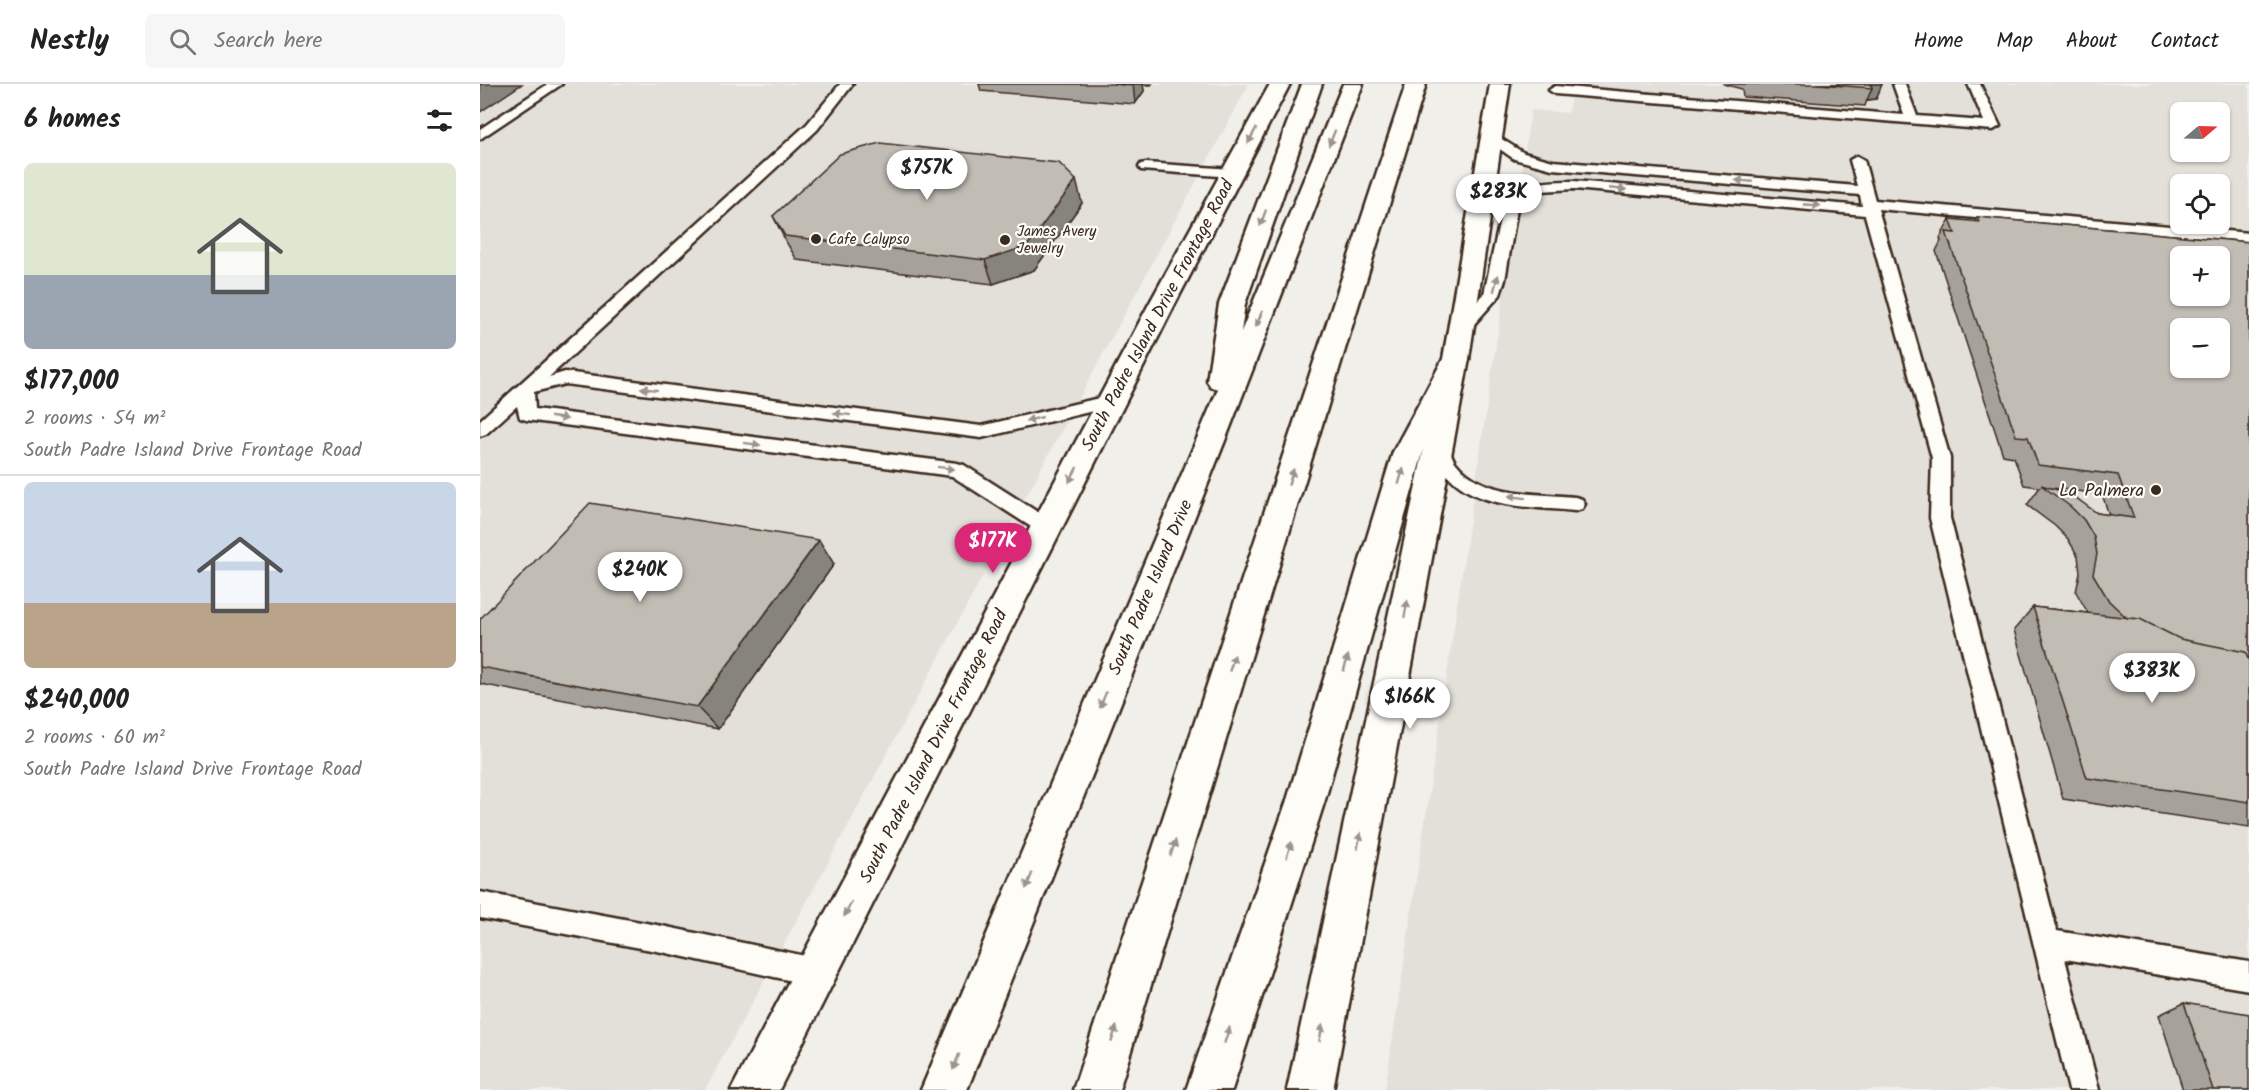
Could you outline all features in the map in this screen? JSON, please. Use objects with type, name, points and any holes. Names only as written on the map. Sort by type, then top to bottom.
[{"type":"main road","name":"South Padre Island Drive Frontage Road","points":[[754,1090],[1046,527],[1280,84]]},
{"type":"main road","points":[[1214,433],[1232,304],[1312,84]]},
{"type":"main road","name":"South Padre Island Drive","points":[[944,1090],[1214,433],[1353,84]]},
{"type":"main road","points":[[1096,1090],[1416,84]]},
{"type":"main road","points":[[1310,1090],[1459,344],[1500,84]]},
{"type":"main road","points":[[1209,1090],[1306,800],[1408,452],[1459,344]]},
{"type":"lane","points":[[480,135],[556,84]]},
{"type":"lane","points":[[480,430],[812,127],[847,84]]},
{"type":"lane","points":[[1700,84],[1701,102]]},
{"type":"lane","points":[[1899,84],[1912,120]]},
{"type":"lane","points":[[1555,90],[1622,90],[1701,102],[1993,126],[1974,84]]},
{"type":"lane","points":[[1492,137],[1519,156],[1552,165],[1868,202],[2249,238]]},
{"type":"lane","points":[[1857,160],[1941,458],[1940,518],[2084,1090]]},
{"type":"lane","points":[[1146,168],[1232,173]]},
{"type":"lane","points":[[1459,344],[1492,295],[1497,280],[1510,201],[1527,189],[1546,185],[1574,185],[1868,202]]},
{"type":"lane","points":[[525,389],[565,378],[981,432],[1112,401]]},
{"type":"lane","points":[[525,389],[525,414],[957,470],[1046,527]]},
{"type":"lane","points":[[1439,446],[1448,467],[1466,483],[1483,493],[1575,504]]},
{"type":"lane","points":[[480,905],[662,939],[815,972]]},
{"type":"lane","points":[[2047,943],[2249,976]]},
{"type":"shaded area","points":[[480,84],[1249,84],[705,1090],[480,1090]]},
{"type":"shaded area","points":[[1573,84],[2249,84],[2249,1090],[1385,1090],[1531,110],[1568,113]]},
{"type":"building","points":[[1817,84],[1871,84],[1872,88]]},
{"type":"building","points":[[880,143],[1059,163],[1076,180],[1027,246],[985,260],[785,236],[773,216],[840,154]]},
{"type":"building","name":"La Palmera","points":[[1977,217],[2249,242],[2249,661],[2245,652],[2180,639],[2140,619],[2127,618],[2109,601],[2093,574],[2097,554],[2094,537],[2084,520],[2071,507],[2041,485],[2076,498],[2097,513],[2134,518],[2118,475],[2038,465],[2028,437],[2016,436],[1946,232],[1955,233],[1950,219],[1979,222]]},
{"type":"building","points":[[590,503],[819,540],[697,707],[480,667],[480,619]]},
{"type":"building","points":[[2033,607],[2140,619],[2180,639],[2245,652],[2249,661],[2249,802],[2087,778]]},
{"type":"building","points":[[2184,1003],[2249,1014],[2249,1090],[2213,1090]]},
{"type":"place","name":"Cafe Calypso","points":[[816,239]]},
{"type":"place","name":"James Avery Jewelry","points":[[1005,240]]},
{"type":"place","name":"La Palmera","points":[[2156,490]]}]
